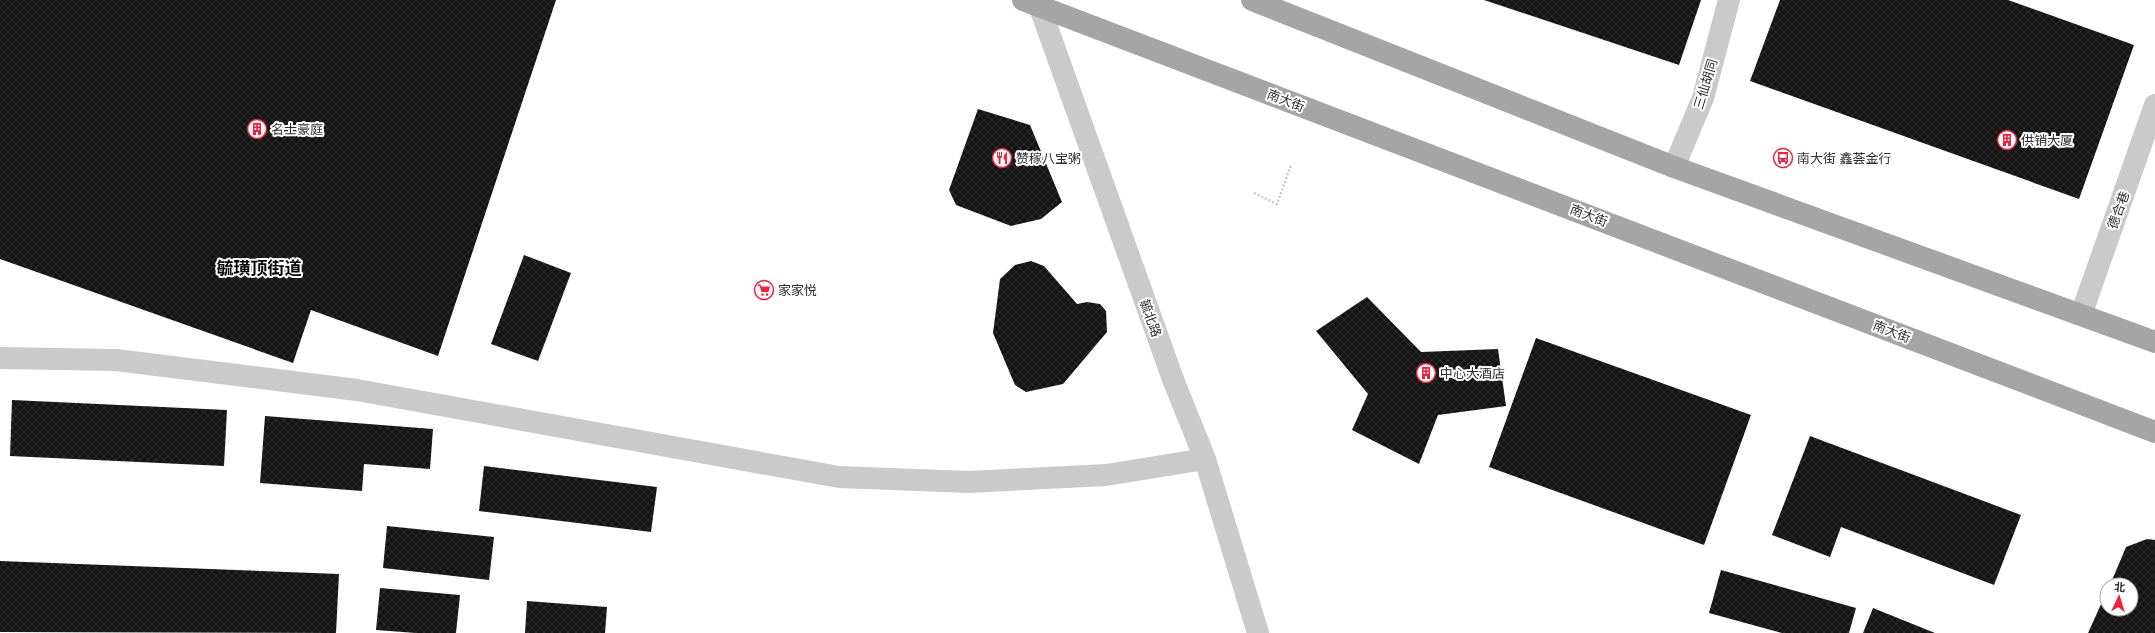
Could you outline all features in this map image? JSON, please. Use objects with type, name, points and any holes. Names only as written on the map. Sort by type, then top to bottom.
[{"type":"main road","points":[[1252,0],[1674,167],[2155,342]]},
{"type":"main road","name":"南大街","points":[[1031,1],[2155,432]]},
{"type":"street","name":"三仙胡同","points":[[1674,167],[1703,98],[1729,0]]},
{"type":"street","name":"毓北路","points":[[1031,1],[1174,382],[1206,459],[1258,633]]},
{"type":"street","name":"德合巷","points":[[2081,315],[2155,105]]},
{"type":"street","points":[[0,358],[116,360],[357,390],[839,476],[969,482],[1106,475],[1206,459]]},
{"type":"path","points":[[1254,193],[1277,204],[1291,165]]},
{"type":"building","name":"名士豪庭","points":[[0,0],[556,0],[438,356],[311,310],[293,363],[0,259]]},
{"type":"building","points":[[1484,0],[1701,0],[1679,65]]},
{"type":"building","name":"供销大厦","points":[[1780,0],[2008,0],[2134,45],[2079,199],[1750,81]]},
{"type":"building","name":"赞稼八宝粥","points":[[978,109],[1030,125],[1062,202],[1041,219],[1011,226],[956,205],[949,190]]},
{"type":"building","points":[[524,255],[571,273],[538,361],[491,344]]},
{"type":"building","points":[[1031,261],[1044,266],[1077,304],[1087,302],[1100,304],[1106,311],[1107,332],[1063,384],[1026,392],[1015,385],[993,333],[1000,279],[1015,265]]},
{"type":"building","name":"中心大酒店","points":[[1367,297],[1421,352],[1498,349],[1506,406],[1438,415],[1419,464],[1352,430],[1368,394],[1316,331]]},
{"type":"building","points":[[1536,338],[1751,415],[1704,545],[1489,467]]},
{"type":"building","points":[[12,400],[227,410],[224,466],[10,456]]},
{"type":"building","points":[[265,416],[433,429],[430,469],[364,464],[362,491],[260,483]]},
{"type":"building","points":[[1810,436],[2021,515],[1994,585],[1841,527],[1830,557],[1772,535]]},
{"type":"building","points":[[484,466],[657,487],[651,532],[479,511]]},
{"type":"building","points":[[387,526],[494,537],[489,580],[383,568]]},
{"type":"building","points":[[2147,539],[2155,540],[2155,633],[2088,633],[2099,609],[2099,617],[2139,617],[2139,577],[2113,577],[2126,547]]},
{"type":"building","points":[[0,561],[339,574],[336,633],[0,632]]},
{"type":"building","points":[[1721,570],[1856,608],[1849,633],[1782,633],[1709,613]]},
{"type":"building","points":[[380,588],[460,595],[456,633],[416,633],[376,630]]},
{"type":"building","points":[[527,601],[607,607],[605,633],[525,633]]},
{"type":"building","points":[[1873,608],[1935,633],[1863,633]]},
{"type":"place","name":"名士豪庭","points":[[257,129]]},
{"type":"place","name":"供销大厦","points":[[2007,140]]},
{"type":"place","name":"赞稼八宝粥","points":[[1002,158]]},
{"type":"place","name":"南大街 鑫荟金行","points":[[1783,158]]},
{"type":"place","name":"家家悦","points":[[764,290]]},
{"type":"place","name":"中心大酒店","points":[[1426,373]]},
{"type":"district","name":"毓璜顶街道","points":[[259,268]]}]
